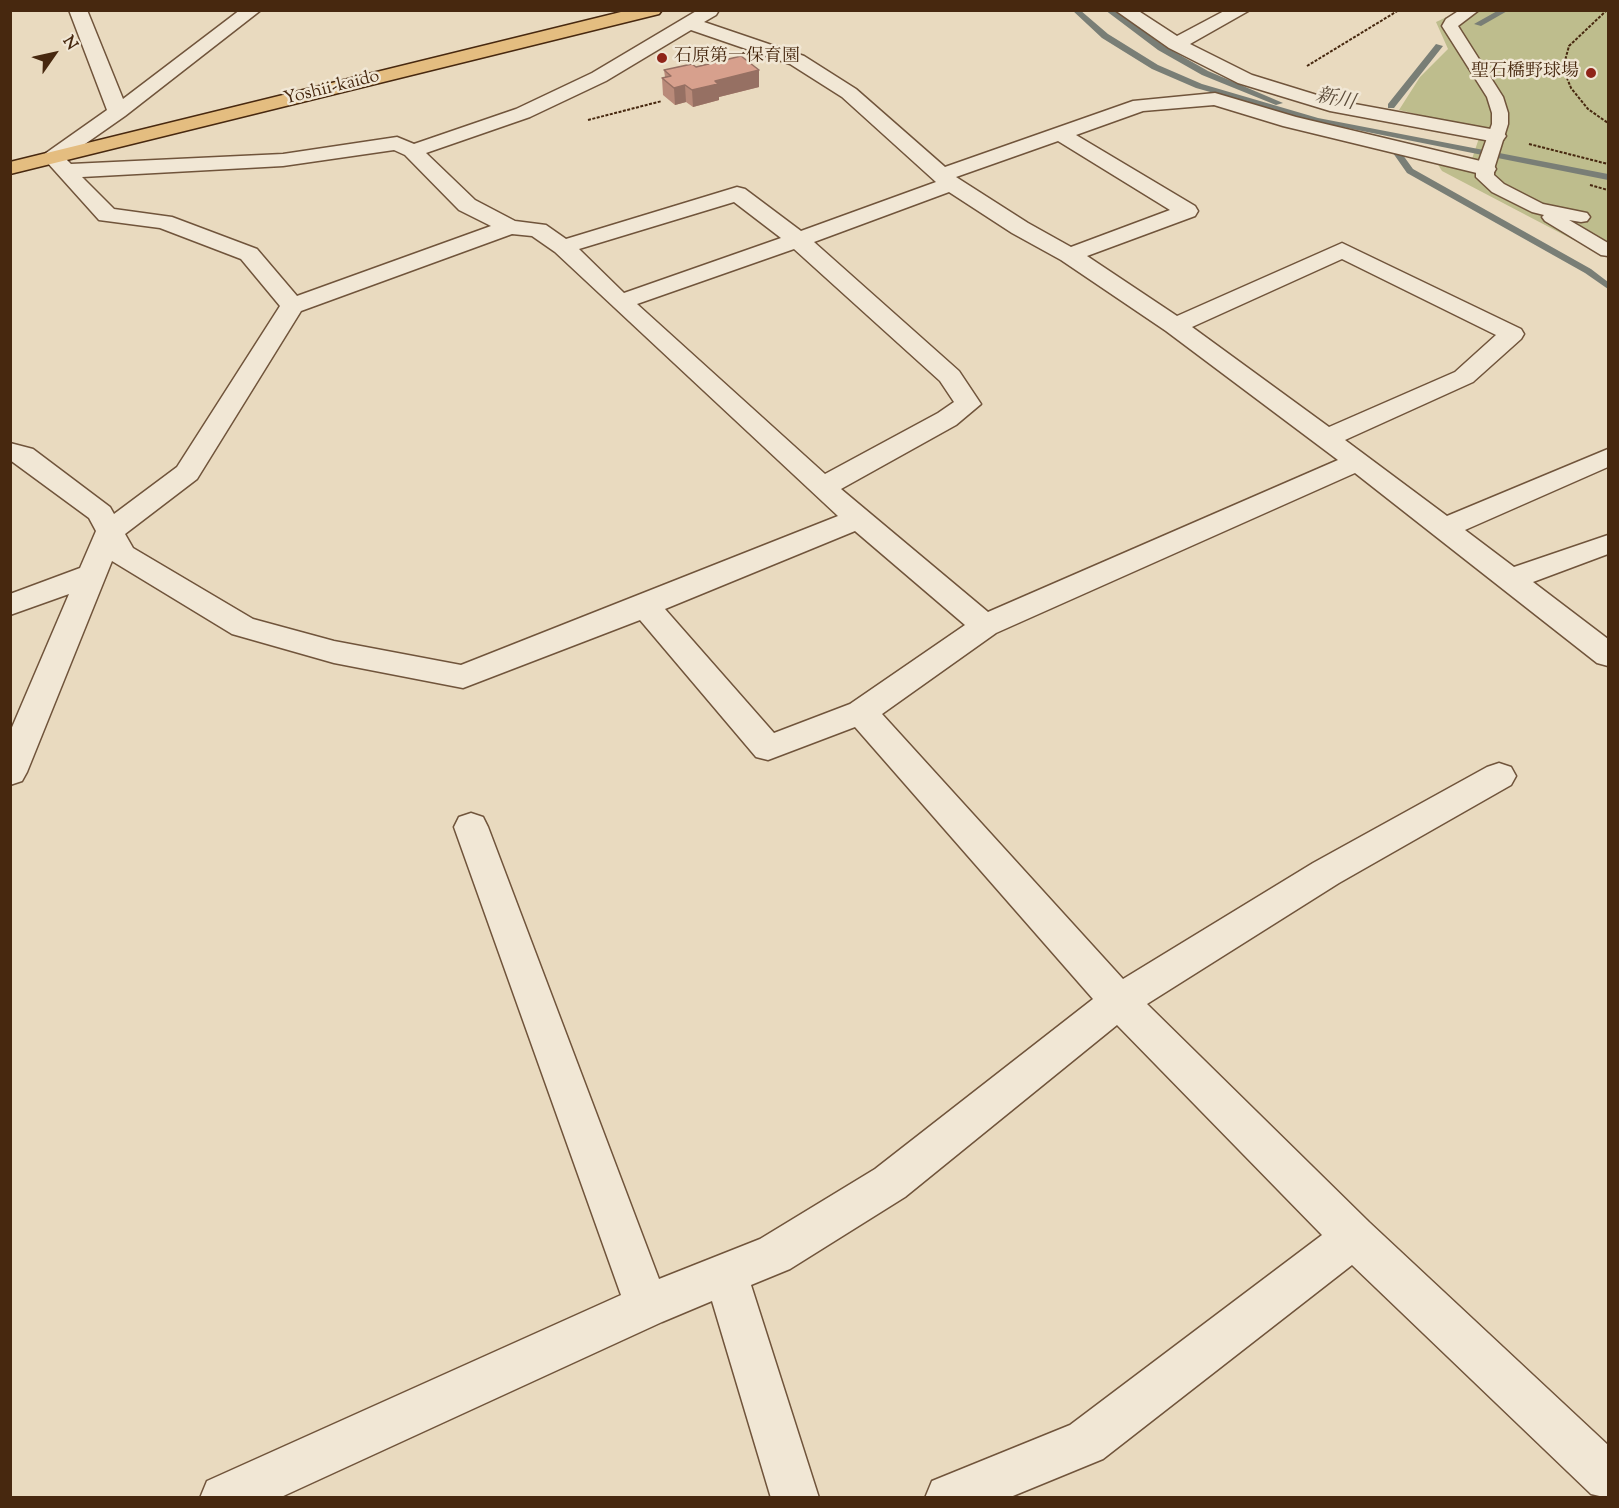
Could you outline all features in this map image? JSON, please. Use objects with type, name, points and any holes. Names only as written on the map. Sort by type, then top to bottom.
[{"type":"main road","name":"Yoshii-kaido","points":[[10,168],[59,164],[652,10]]},
{"type":"street","points":[[78,10],[118,112]]},
{"type":"street","points":[[59,164],[118,112],[252,10]]},
{"type":"street","points":[[1124,10],[1176,45],[1259,83],[1321,102],[1376,115],[1496,138]]},
{"type":"street","points":[[1176,45],[1241,10]]},
{"type":"street","points":[[412,152],[523,113],[599,77],[700,17],[798,60],[849,93],[947,179],[1020,228],[1069,255],[1175,326],[1359,462],[1608,655]]},
{"type":"street","points":[[620,302],[798,240],[1059,133],[1140,105],[1215,99],[1259,83]]},
{"type":"street","points":[[1215,99],[1290,122],[1486,166]]},
{"type":"street","points":[[1059,133],[1187,211],[1069,255]]},
{"type":"street","points":[[59,164],[283,160],[397,143],[412,152],[467,205],[510,227],[538,230],[564,247],[620,302],[825,486],[858,519],[985,626]]},
{"type":"street","points":[[59,164],[107,215],[164,222],[249,254],[292,306]]},
{"type":"street","points":[[564,247],[737,194],[798,240],[950,376],[968,404],[947,419],[825,486]]},
{"type":"street","points":[[10,772],[110,531],[187,473],[292,306],[510,227]]},
{"type":"street","points":[[1175,326],[1341,250],[1512,334],[1464,377],[1327,438]]},
{"type":"street","points":[[15,455],[100,513],[122,554],[243,627],[334,652],[463,677],[858,519]]},
{"type":"street","points":[[1445,528],[1608,457]]},
{"type":"street","points":[[645,606],[768,748],[861,712],[985,626],[1359,462]]},
{"type":"street","points":[[1510,579],[1608,544]]},
{"type":"street","points":[[10,605],[92,574]]},
{"type":"street","points":[[861,712],[1119,1001],[1354,1237],[1608,1477]]},
{"type":"street","points":[[224,1497],[647,1306],[774,1254],[890,1183],[1119,1001],[1326,873],[1499,776]]},
{"type":"street","points":[[471,827],[647,1306]]},
{"type":"street","points":[[949,1497],[1086,1442],[1354,1237]]},
{"type":"street","points":[[726,1275],[795,1497]]},
{"type":"lane","points":[[1472,10],[1452,22],[1450,26],[1495,97],[1500,113],[1496,138],[1486,166],[1485,177],[1498,188],[1538,207],[1608,250]]},
{"type":"lane","points":[[1538,207],[1581,217]]},
{"type":"path","points":[[1259,83],[1297,72],[1339,49],[1399,10]]},
{"type":"path","points":[[1607,10],[1569,46],[1563,68],[1571,88],[1588,109],[1608,123]]},
{"type":"path","points":[[1496,138],[1608,164]]},
{"type":"shaded area","points":[[1460,11],[1608,11],[1608,258],[1442,171],[1437,163],[1469,168],[1482,129],[1399,110],[1420,77],[1448,49],[1436,22]]},
{"type":"building","points":[[741,56],[759,70],[715,81],[718,84],[692,90],[685,85],[674,88],[662,78],[671,76],[664,70],[692,64],[696,67]]},
{"type":"waterway","name":"新川","points":[[1075,10],[1105,36],[1155,67],[1199,86],[1317,120],[1608,177]]},
{"type":"waterway","points":[[1108,10],[1161,48],[1205,73],[1279,103]]},
{"type":"waterway","points":[[1478,24],[1506,10]]},
{"type":"waterway","points":[[1391,106],[1439,46]]},
{"type":"waterway","points":[[1397,153],[1410,171],[1588,271],[1608,286]]},
{"type":"place","name":"石原第一保育園","points":[[662,58]]},
{"type":"place","name":"聖石橋野球場","points":[[1591,73]]}]
